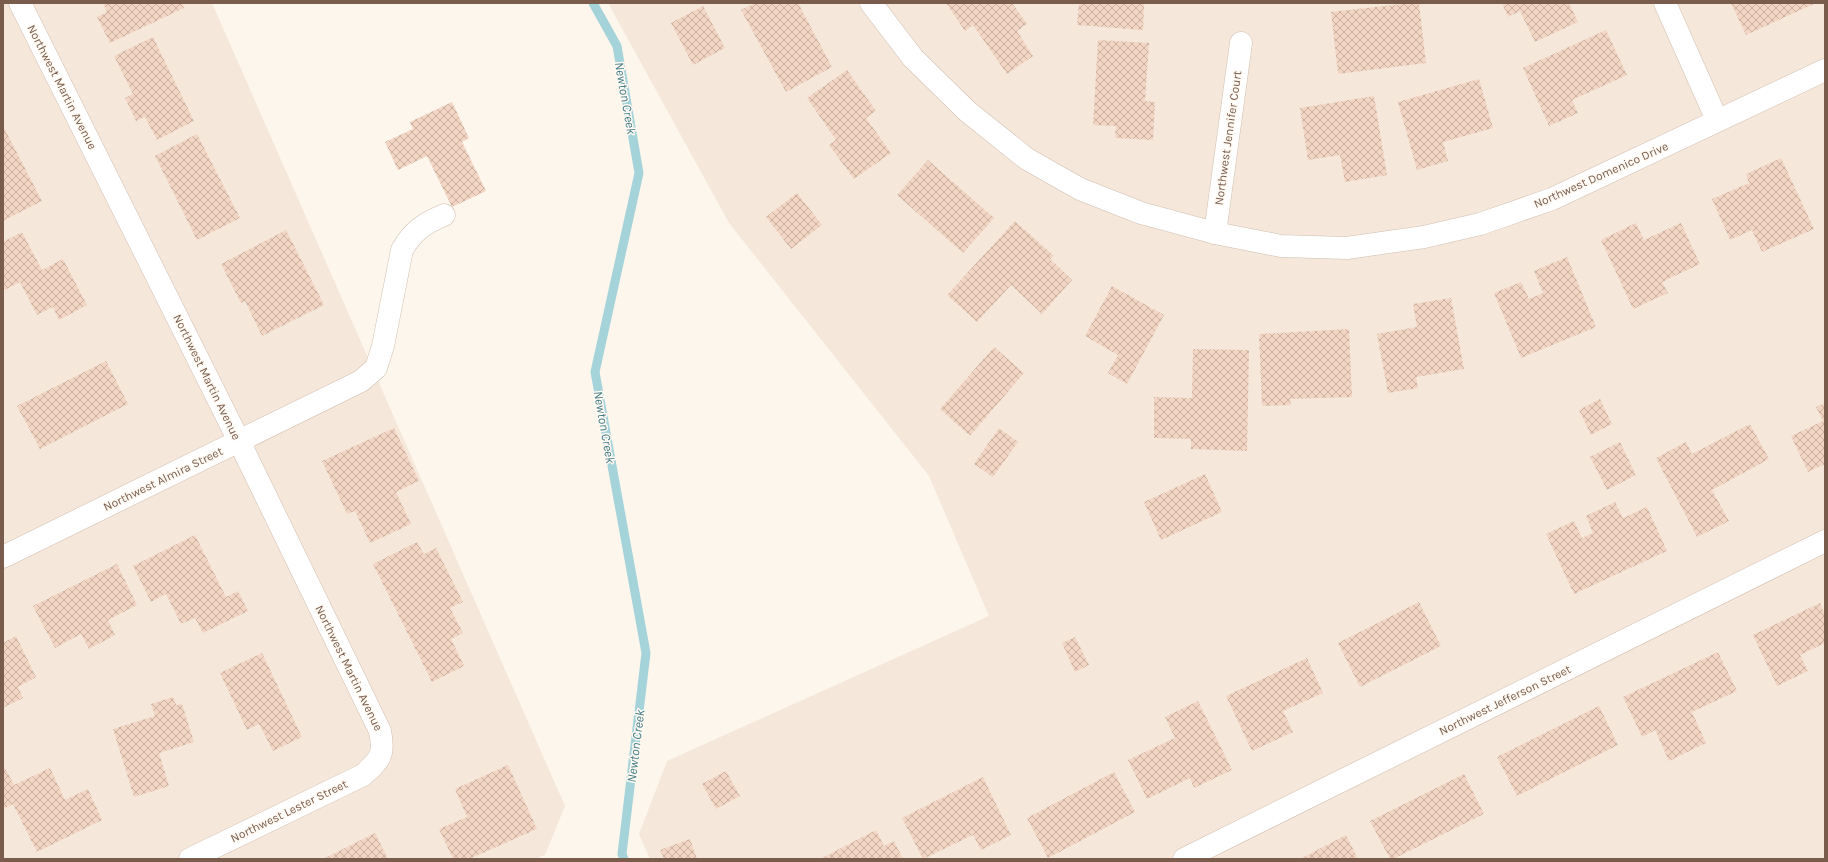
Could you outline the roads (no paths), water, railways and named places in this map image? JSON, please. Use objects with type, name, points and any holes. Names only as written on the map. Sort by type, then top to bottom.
[{"type":"street","name":"Northwest Martin Avenue","points":[[20,3],[239,441],[380,731],[383,745],[382,755]]},
{"type":"street","name":"Northwest Domenico Drive","points":[[871,3],[913,58],[967,111],[1027,159],[1080,188],[1141,213],[1215,233],[1281,246],[1347,248],[1424,237],[1480,224],[1552,199],[1825,70]]},
{"type":"street","points":[[1665,3],[1717,120]]},
{"type":"street","name":"Northwest Jennifer Court","points":[[1215,233],[1241,43]]},
{"type":"street","name":"Northwest Almira Street","points":[[3,557],[361,381],[376,368],[383,346],[402,250],[410,236],[429,221],[444,215]]},
{"type":"street","name":"Northwest Jefferson Street","points":[[1184,859],[1825,541]]},
{"type":"street","name":"Northwest Lester Street","points":[[190,859],[363,775],[382,755]]},
{"type":"waterway","name":"Newton Creek","points":[[593,3],[617,46],[639,173],[595,372],[646,653],[622,854],[624,859]]}]
